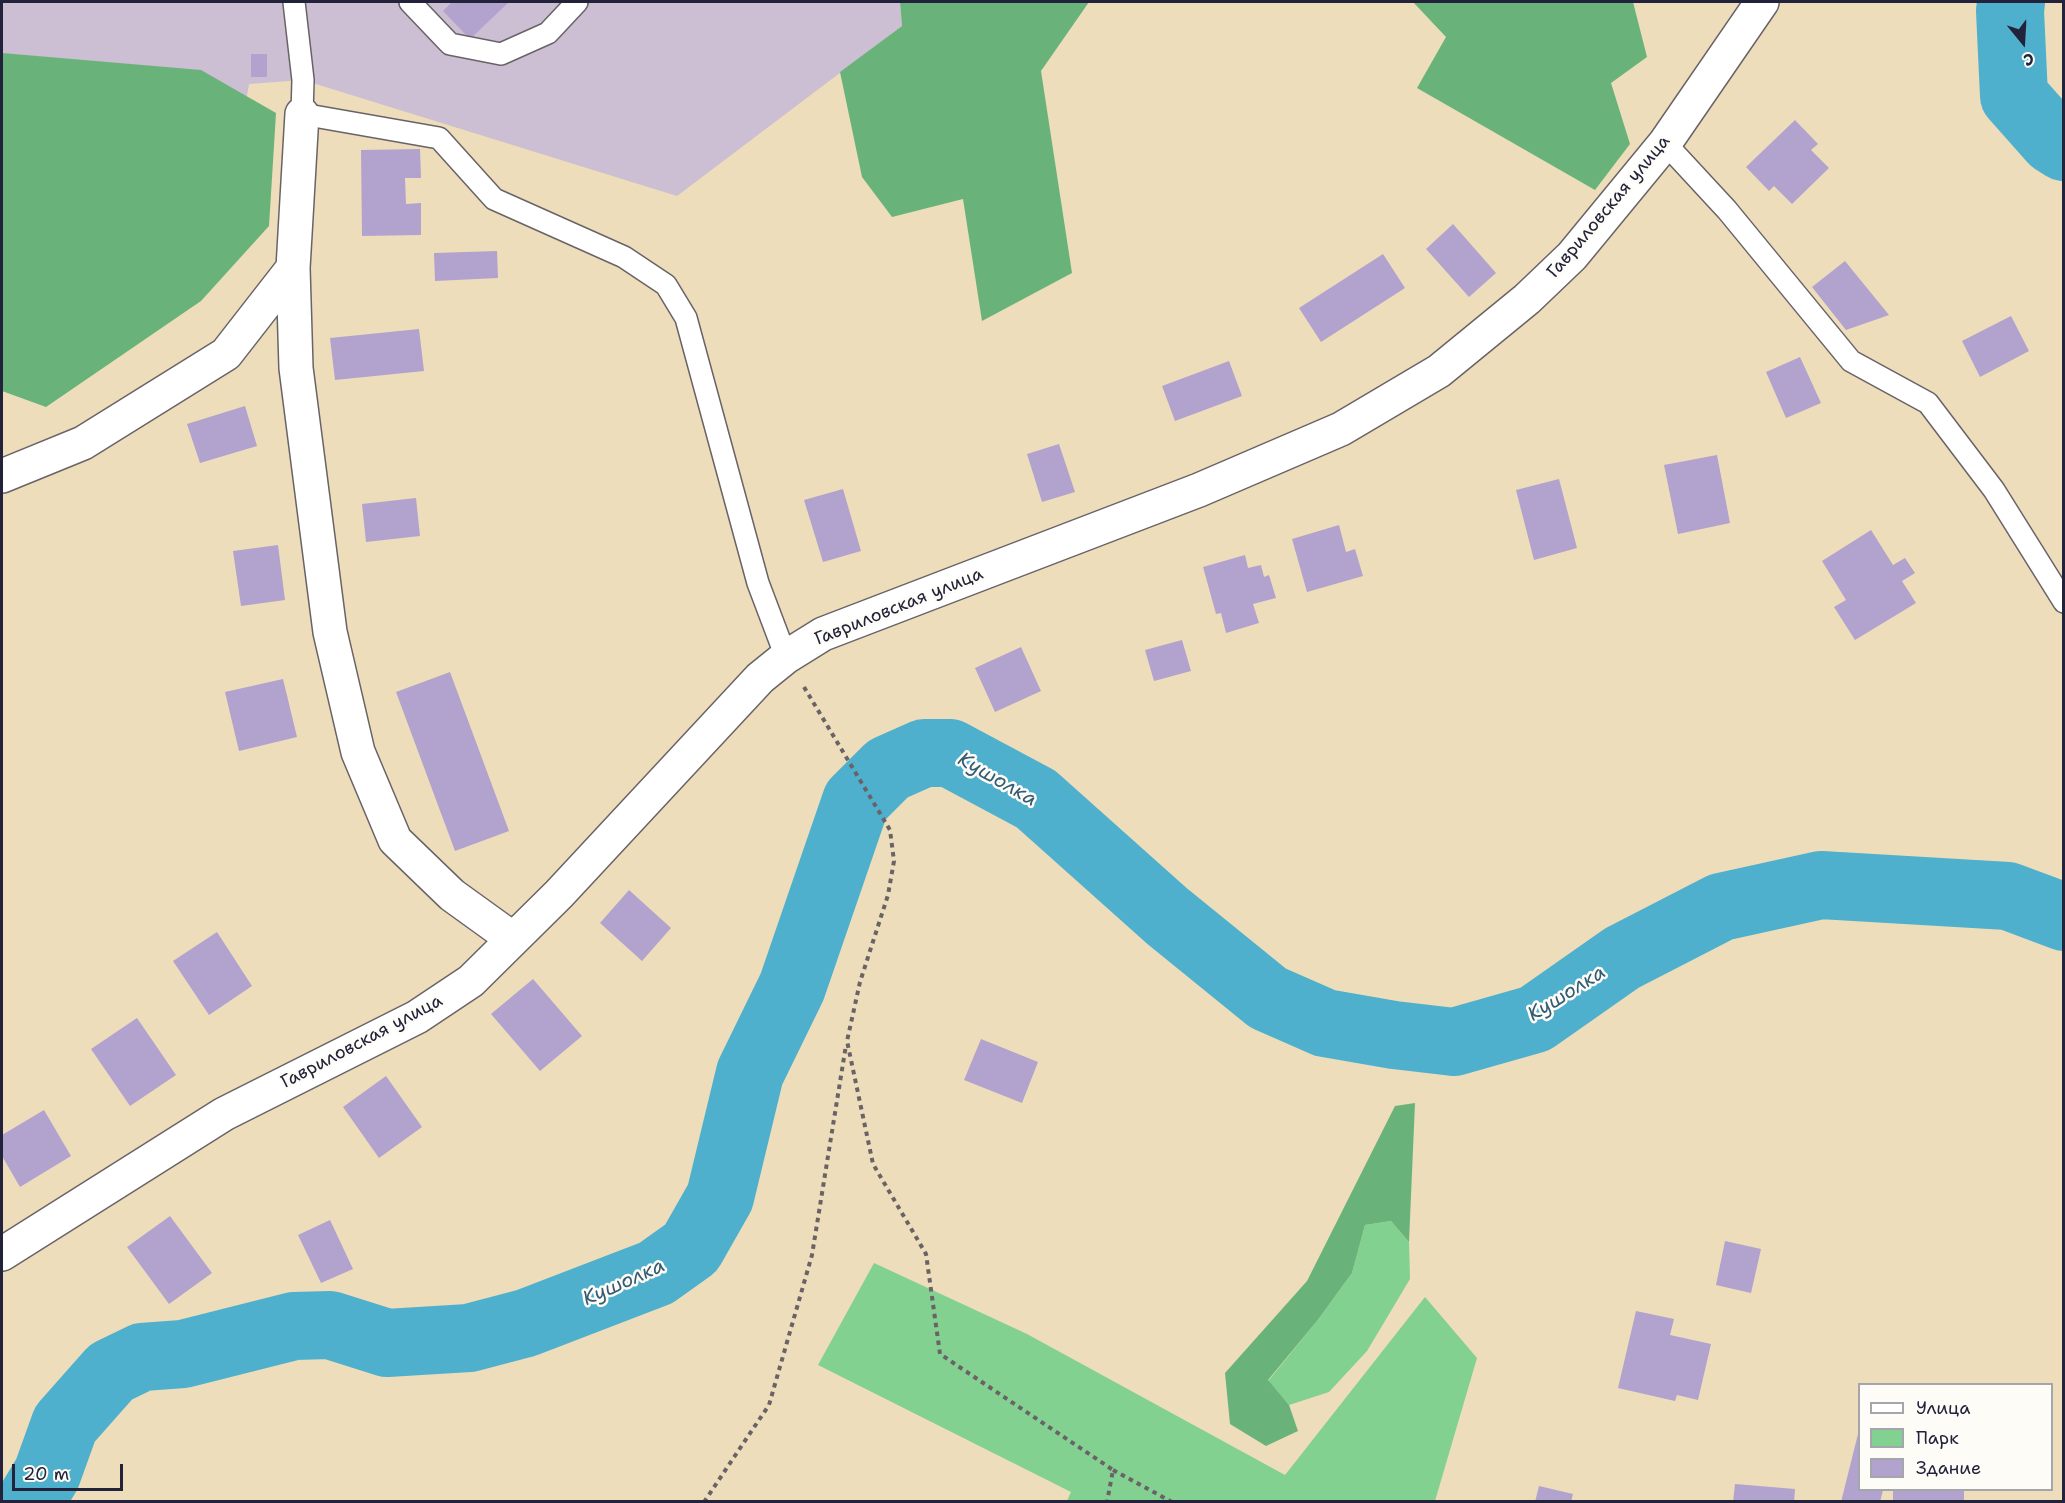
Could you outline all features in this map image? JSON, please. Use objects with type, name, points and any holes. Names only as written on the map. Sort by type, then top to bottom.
[{"type":"street","name":"Гавриловская улица","points":[[2,1254],[224,1114],[417,1017],[471,981],[559,894],[760,678],[786,657],[823,634],[1199,490],[1341,429],[1439,371],[1527,300],[1572,255],[1665,143],[1762,2]]},
{"type":"street","points":[[302,114],[293,268],[296,368],[330,632],[358,753],[395,840],[452,895],[513,939]]},
{"type":"street","points":[[2,476],[83,443],[226,354],[293,268]]},
{"type":"lane","points":[[294,2],[303,80],[302,114],[439,138],[494,199],[624,257],[666,285],[686,318],[758,583],[786,657]]},
{"type":"lane","points":[[410,2],[450,44],[501,54],[548,33],[577,2]]},
{"type":"lane","points":[[1665,143],[1727,210],[1851,361],[1928,403],[1994,490],[2064,602]]},
{"type":"path","points":[[704,1502],[769,1405],[812,1255],[847,1041],[860,982],[888,895],[894,861],[890,830],[786,657]]},
{"type":"path","points":[[847,1041],[873,1164],[926,1254],[940,1354],[1113,1470],[1172,1502]]},
{"type":"path","points":[[1107,1502],[1113,1470]]},
{"type":"shaded area","points":[[2,2],[900,2],[902,26],[677,196],[303,80],[249,84],[232,182],[2,112]]},
{"type":"green space","points":[[900,2],[1089,2],[1041,71],[1072,273],[982,321],[963,199],[892,217],[862,177],[840,72],[902,26]]},
{"type":"green space","points":[[1413,2],[1633,2],[1647,57],[1611,83],[1630,144],[1595,190],[1417,88],[1446,37]]},
{"type":"green space","points":[[2,53],[201,70],[276,113],[269,226],[201,301],[46,407],[2,391]]},
{"type":"green space","points":[[1415,1103],[1409,1242],[1391,1221],[1365,1225],[1352,1273],[1317,1321],[1268,1380],[1289,1405],[1298,1431],[1266,1446],[1230,1424],[1225,1373],[1307,1281],[1395,1106]]},
{"type":"green space","points":[[1391,1221],[1409,1242],[1410,1279],[1367,1351],[1329,1392],[1289,1405],[1268,1381],[1317,1321],[1352,1273],[1365,1225]]},
{"type":"green space","points":[[874,1263],[1027,1334],[1285,1475],[1425,1297],[1477,1358],[1435,1501],[1067,1501],[1071,1492],[818,1365]]},
{"type":"building","points":[[452,2],[509,2],[470,39],[443,11]]},
{"type":"building","points":[[251,54],[267,54],[267,77],[251,77]]},
{"type":"building","points":[[1795,120],[1818,144],[1811,150],[1829,168],[1792,204],[1774,186],[1769,191],[1746,167]]},
{"type":"building","points":[[420,149],[421,178],[405,178],[406,204],[421,203],[421,235],[362,236],[361,150]]},
{"type":"building","points":[[1453,224],[1496,273],[1469,297],[1426,249]]},
{"type":"building","points":[[497,251],[498,278],[435,281],[434,253]]},
{"type":"building","points":[[1383,254],[1405,288],[1321,342],[1299,308]]},
{"type":"building","points":[[1845,261],[1889,315],[1846,330],[1812,287]]},
{"type":"building","points":[[2011,316],[2029,351],[1980,377],[1962,341]]},
{"type":"building","points":[[419,329],[424,371],[335,380],[330,338]]},
{"type":"building","points":[[1800,357],[1821,403],[1786,418],[1766,372]]},
{"type":"building","points":[[1229,361],[1242,396],[1175,421],[1162,386]]},
{"type":"building","points":[[245,406],[257,446],[200,463],[187,424]]},
{"type":"building","points":[[1059,444],[1075,492],[1042,502],[1027,454]]},
{"type":"building","points":[[1717,455],[1730,523],[1678,534],[1664,465]]},
{"type":"building","points":[[1559,479],[1577,548],[1534,560],[1516,490]]},
{"type":"building","points":[[843,489],[861,551],[823,562],[804,500]]},
{"type":"building","points":[[416,498],[420,536],[366,542],[362,504]]},
{"type":"building","points":[[1339,525],[1346,552],[1355,549],[1363,576],[1307,592],[1292,539]]},
{"type":"building","points":[[1871,530],[1893,565],[1905,558],[1915,573],[1902,581],[1916,603],[1855,640],[1834,607],[1846,600],[1822,561]]},
{"type":"building","points":[[278,545],[285,600],[241,606],[233,551]]},
{"type":"building","points":[[1245,555],[1248,568],[1261,565],[1264,577],[1269,575],[1276,598],[1253,604],[1259,623],[1226,633],[1221,613],[1216,614],[1203,567]]},
{"type":"building","points":[[1182,640],[1191,671],[1154,681],[1145,650]]},
{"type":"building","points":[[1021,647],[1041,691],[995,712],[975,668]]},
{"type":"building","points":[[450,672],[509,831],[455,851],[396,692]]},
{"type":"building","points":[[283,679],[297,737],[239,751],[225,692]]},
{"type":"building","points":[[629,890],[671,928],[642,961],[600,923]]},
{"type":"building","points":[[217,932],[252,986],[209,1015],[173,961]]},
{"type":"building","points":[[533,979],[582,1036],[540,1071],[491,1014]]},
{"type":"building","points":[[137,1018],[176,1075],[130,1106],[91,1049]]},
{"type":"building","points":[[981,1039],[1038,1062],[1022,1103],[964,1080]]},
{"type":"building","points":[[386,1076],[422,1127],[379,1158],[343,1107]]},
{"type":"building","points":[[44,1110],[71,1156],[20,1187],[2,1156],[2,1135]]},
{"type":"building","points":[[170,1216],[212,1273],[169,1304],[127,1247]]},
{"type":"building","points":[[330,1220],[353,1269],[321,1283],[298,1235]]},
{"type":"building","points":[[1725,1241],[1761,1249],[1751,1293],[1716,1285]]},
{"type":"building","points":[[1636,1311],[1674,1319],[1670,1335],[1711,1344],[1698,1400],[1677,1395],[1675,1401],[1618,1388]]},
{"type":"building","points":[[1858,1434],[1858,1491],[1883,1491],[1880,1502],[1841,1502]]},
{"type":"building","points":[[1735,1484],[1795,1489],[1794,1502],[1733,1502]]},
{"type":"building","points":[[1539,1486],[1573,1494],[1571,1502],[1535,1502]]},
{"type":"building","points":[[1893,1491],[1964,1491],[1964,1502],[1893,1502]]},
{"type":"waterway","name":"Кушолка","points":[[2011,2],[2014,96],[2053,140],[2064,147]]},
{"type":"waterway","name":"Кушолка","points":[[30,1502],[47,1474],[65,1424],[111,1372],[142,1357],[183,1354],[294,1326],[330,1325],[387,1343],[469,1338],[526,1323],[656,1273],[691,1248],[720,1197],[750,1073],[792,987],[856,801],[888,769],[924,753],[950,753],[1036,799],[1167,916],[1268,998],[1325,1023],[1394,1035],[1454,1042],[1535,1019],[1622,958],[1721,907],[1821,885],[2008,896],[2064,917]]}]
